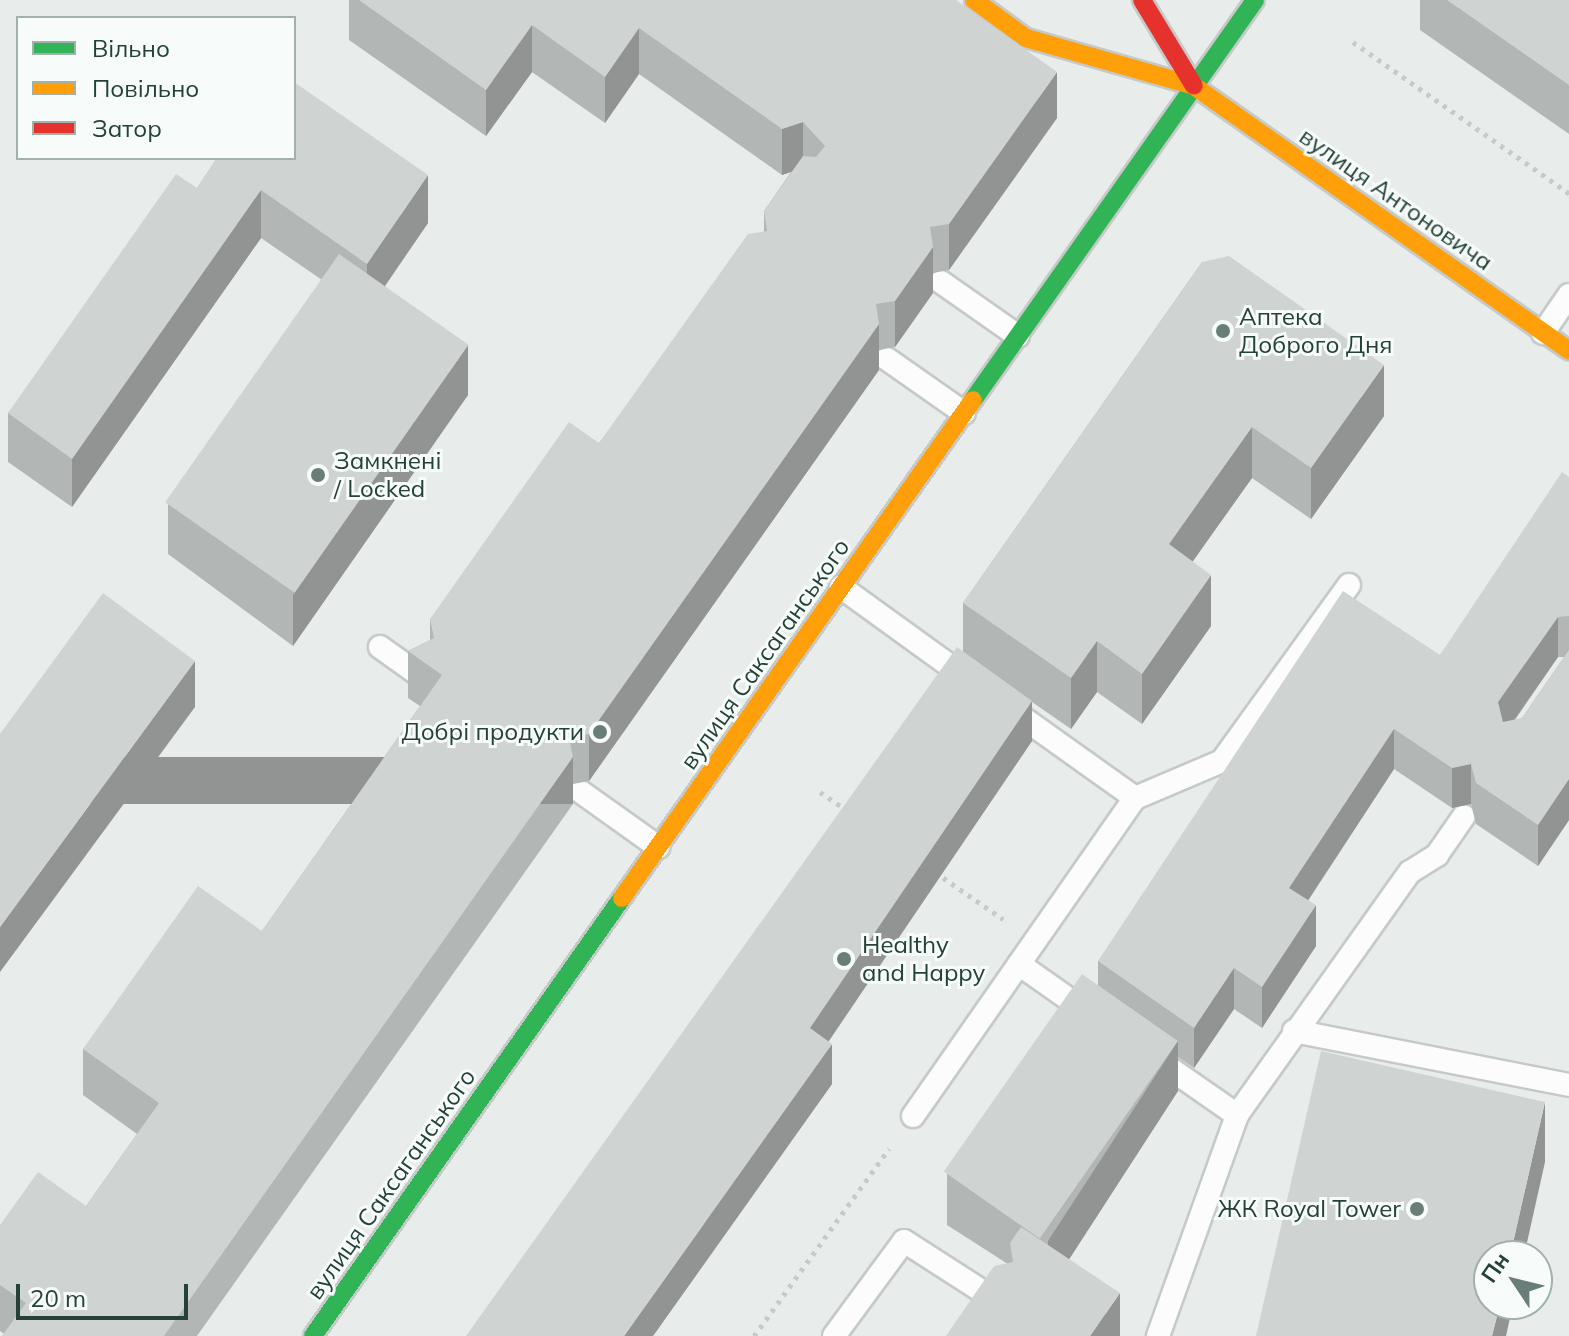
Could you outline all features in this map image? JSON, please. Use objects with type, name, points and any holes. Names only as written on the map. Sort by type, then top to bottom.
[{"type":"main road","name":"вулиця Антоновича","points":[[974,0],[1026,38],[1194,86],[1569,351]]},
{"type":"main road","name":"вулиця Антоновича","points":[[1142,0],[1194,86]]},
{"type":"main road","name":"вулиця Саксаганського","points":[[313,1336],[1255,0]]},
{"type":"lane","points":[[941,282],[1018,336]]},
{"type":"lane","points":[[1543,333],[1569,295]]},
{"type":"lane","points":[[887,359],[964,413]]},
{"type":"lane","points":[[913,1116],[1135,798],[1222,761],[1349,585]]},
{"type":"lane","points":[[841,587],[1135,798]]},
{"type":"lane","points":[[380,647],[422,677]]},
{"type":"lane","points":[[581,792],[658,847]]},
{"type":"lane","points":[[1158,1336],[1237,1115],[1410,872],[1437,855],[1464,816]]},
{"type":"lane","points":[[1019,964],[1109,1026]]},
{"type":"lane","points":[[1294,1031],[1569,1085]]},
{"type":"lane","points":[[1134,1044],[1237,1115]]},
{"type":"lane","points":[[834,1336],[904,1241],[1002,1305]]},
{"type":"path","points":[[1353,42],[1569,193]]},
{"type":"path","points":[[820,792],[859,819]]},
{"type":"path","points":[[922,863],[1035,942]]},
{"type":"path","points":[[754,1336],[913,1116]]},
{"type":"building","points":[[359,0],[956,0],[1057,72],[949,224],[930,227],[933,247],[895,301],[876,304],[879,324],[589,734],[569,738],[573,757],[164,1336],[2,1336],[26,1303],[0,1285],[0,1225],[38,1172],[86,1206],[159,1103],[83,1049],[198,886],[262,931],[442,675],[408,651],[434,638],[430,619],[569,422],[599,443],[748,234],[767,231],[764,211],[803,156],[816,157],[825,146],[803,122],[782,129],[639,28],[605,77],[532,25],[486,90]]},
{"type":"building","points":[[1447,0],[1569,0],[1569,85]]},
{"type":"building","points":[[296,83],[428,175],[367,264],[261,190],[72,459],[8,413],[176,174],[197,188],[216,160],[296,160]]},
{"type":"building","name":"Замкнені / Locked","points":[[339,254],[468,345],[295,593],[165,502]]},
{"type":"building","points":[[1229,256],[1384,365],[1311,468],[1252,427],[1169,544],[1211,575],[1142,674],[1097,641],[1071,678],[963,603],[1202,262]]},
{"type":"building","points":[[1562,472],[1569,477],[1569,616],[1558,617],[1498,702],[1503,722],[1522,718],[1569,650],[1569,779],[1538,825],[1476,783],[1471,764],[1452,768],[1394,729],[1289,888],[1316,905],[1262,987],[1234,968],[1194,1028],[1098,961],[1343,591],[1440,655]]},
{"type":"building","points":[[103,593],[195,661],[0,927],[0,734]]},
{"type":"building","points":[[957,647],[1032,701],[810,1028],[832,1044],[624,1336],[466,1336]]},
{"type":"building","points":[[1082,974],[1178,1041],[1040,1239],[944,1171]]},
{"type":"building","name":"ЖК Royal Tower","points":[[1321,1051],[1545,1102],[1514,1240],[1473,1240],[1473,1320],[1496,1320],[1492,1336],[1256,1336]]},
{"type":"building","points":[[1021,1227],[1120,1293],[1090,1336],[946,1336],[994,1266],[1013,1262],[1010,1243]]},
{"type":"traffic: fast","points":[[973,400],[1255,0]]},
{"type":"traffic: fast","points":[[313,1336],[622,898]]},
{"type":"traffic: slow","points":[[974,0],[1026,38],[1194,86]]},
{"type":"traffic: slow","points":[[1194,86],[1569,351]]},
{"type":"traffic: slow","points":[[622,898],[973,400]]},
{"type":"traffic: jam","points":[[1142,0],[1194,86]]},
{"type":"place","name":"Аптека Доброго Дня","points":[[1223,331]]},
{"type":"place","name":"Замкнені / Locked","points":[[318,475]]},
{"type":"place","name":"Добрі продукти","points":[[600,732]]},
{"type":"place","name":"Healthy and Happy","points":[[844,959]]},
{"type":"place","name":"ЖК Royal Tower","points":[[1417,1209]]}]
